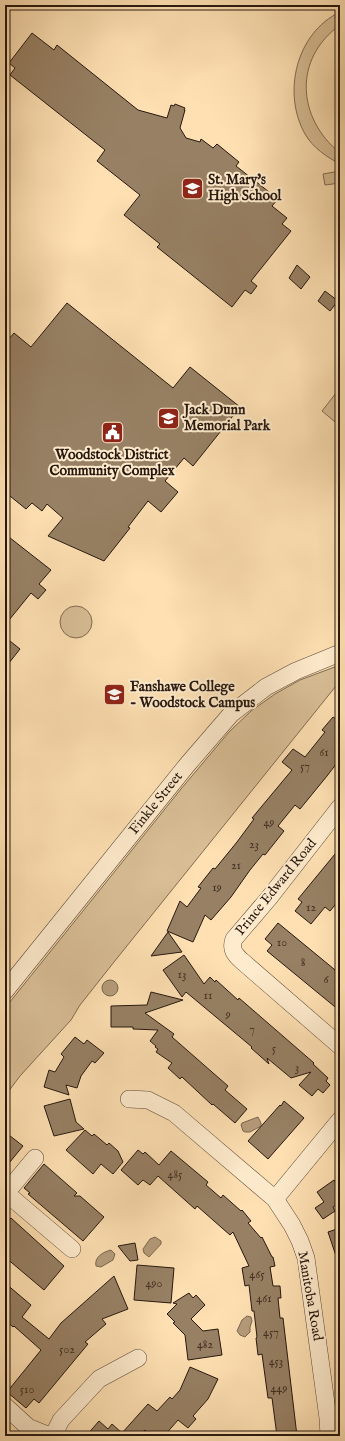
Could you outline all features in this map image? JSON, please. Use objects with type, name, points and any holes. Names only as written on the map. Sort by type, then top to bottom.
[{"type":"street","name":"Finkle Street","points":[[5,991],[138,825],[226,719],[266,687],[296,671],[340,653]]},
{"type":"street","name":"Prince Edward Road","points":[[340,807],[269,898],[234,939],[232,944],[234,953],[242,961],[340,1046]]},
{"type":"street","name":"Manitoba Road","points":[[129,1099],[148,1100],[174,1113],[275,1199],[292,1225],[306,1258],[320,1352],[329,1436]]},
{"type":"street","points":[[275,1199],[340,1120]]},
{"type":"street","points":[[35,1158],[6,1194],[72,1249]]},
{"type":"street","points":[[5,1406],[28,1427],[52,1436],[61,1420],[99,1379],[138,1358]]},
{"type":"shaded area","points":[[340,12],[340,25],[325,39],[314,54],[308,71],[306,89],[309,106],[315,123],[326,139],[340,153],[340,164],[321,152],[312,144],[305,134],[298,118],[294,83],[297,66],[304,49],[313,34],[325,22]]},
{"type":"shaded area","points":[[340,171],[340,183],[325,185],[323,174]]},
{"type":"shaded area","points":[[340,388],[340,426],[322,411]]},
{"type":"shaded area","points":[[73,606],[79,606],[88,610],[92,622],[88,634],[79,638],[73,638],[64,634],[60,625],[60,619],[64,610]]},
{"type":"shaded area","points":[[340,665],[340,681],[114,962],[80,1005],[71,1020],[20,1076],[5,1096],[5,1008],[181,789],[229,732],[251,711],[275,694],[300,680]]},
{"type":"shaded area","points":[[110,980],[116,982],[118,988],[116,994],[110,996],[104,994],[102,988],[104,982]]},
{"type":"shaded area","points":[[258,1117],[261,1126],[250,1132],[243,1131],[241,1125],[242,1123]]},
{"type":"shaded area","points":[[155,1237],[161,1241],[161,1244],[149,1257],[144,1253],[143,1249],[150,1239]]},
{"type":"shaded area","points":[[111,1250],[115,1254],[113,1260],[101,1267],[96,1266],[96,1260],[100,1255]]},
{"type":"shaded area","points":[[247,1316],[251,1317],[252,1321],[250,1332],[245,1337],[240,1335],[237,1331],[242,1320]]},
{"type":"building","points":[[32,33],[54,50],[57,45],[138,110],[167,118],[171,105],[174,106],[175,104],[185,108],[180,128],[186,138],[200,142],[201,139],[213,148],[217,144],[239,162],[236,166],[278,199],[272,206],[287,218],[282,224],[291,231],[251,281],[257,286],[251,294],[245,290],[232,307],[157,247],[160,244],[124,215],[140,195],[97,161],[105,150],[10,75],[15,68],[9,63]]},
{"type":"building","points":[[297,265],[310,277],[301,289],[289,278]]},
{"type":"building","points":[[325,291],[338,301],[330,311],[318,301]]},
{"type":"building","name":"Woodstock District Community Complex","points":[[67,303],[173,388],[190,367],[240,407],[193,466],[184,458],[165,481],[178,492],[161,512],[148,501],[128,527],[130,528],[104,561],[48,536],[63,518],[47,504],[42,511],[32,503],[26,509],[5,492],[5,344],[14,333],[31,347]]},
{"type":"building","points":[[5,534],[51,570],[39,584],[46,590],[38,599],[31,593],[5,625]]},
{"type":"building","points":[[5,637],[20,649],[5,668]]},
{"type":"building","points":[[333,717],[340,722],[340,759],[327,776],[300,809],[295,805],[278,826],[284,831],[265,855],[263,854],[231,897],[211,920],[205,915],[193,942],[167,931],[180,901],[187,907],[201,888],[198,887],[237,842],[254,819],[252,818],[292,770],[282,762],[293,749],[305,757],[325,732],[322,730]]},
{"type":"building","points":[[340,848],[340,899],[330,911],[325,907],[311,924],[295,911],[302,902],[298,899]]},
{"type":"building","points":[[278,923],[340,974],[340,1011],[267,951],[272,945],[265,939]]},
{"type":"building","points":[[168,932],[182,952],[151,956]]},
{"type":"building","points":[[184,955],[204,984],[210,977],[215,982],[216,980],[314,1063],[313,1064],[328,1078],[326,1081],[330,1085],[323,1093],[318,1089],[312,1096],[299,1085],[311,1072],[291,1078],[267,1058],[269,1064],[251,1048],[252,1047],[186,992],[182,997],[163,970]]},
{"type":"building","points":[[151,992],[183,1000],[145,1013],[174,1034],[172,1037],[228,1086],[225,1090],[247,1109],[235,1123],[213,1104],[212,1105],[182,1077],[180,1079],[168,1068],[172,1063],[156,1052],[158,1049],[150,1041],[158,1030],[133,1029],[133,1027],[111,1027],[111,1006],[147,1005]]},
{"type":"building","points":[[75,1037],[84,1044],[87,1040],[104,1053],[95,1063],[92,1061],[81,1076],[77,1088],[66,1085],[69,1095],[44,1087],[49,1070],[55,1072],[64,1057],[61,1054]]},
{"type":"building","points":[[70,1099],[76,1122],[84,1129],[54,1136],[44,1106]]},
{"type":"building","points":[[284,1101],[304,1118],[268,1159],[248,1141]]},
{"type":"building","points":[[85,1130],[92,1136],[94,1134],[107,1145],[109,1143],[118,1151],[123,1162],[113,1174],[101,1164],[93,1174],[66,1150]]},
{"type":"building","points":[[5,1132],[23,1146],[5,1168]]},
{"type":"building","points":[[138,1150],[143,1154],[145,1152],[159,1165],[171,1151],[208,1182],[206,1185],[221,1198],[223,1195],[241,1211],[242,1210],[251,1221],[248,1223],[261,1238],[262,1237],[273,1257],[275,1266],[270,1267],[273,1286],[280,1286],[281,1298],[278,1298],[280,1318],[283,1318],[297,1436],[277,1436],[272,1398],[268,1398],[262,1354],[258,1355],[254,1311],[252,1311],[249,1285],[245,1286],[242,1268],[249,1266],[233,1232],[230,1235],[197,1206],[195,1209],[158,1176],[150,1185],[143,1180],[138,1185],[121,1170]]},
{"type":"building","points":[[44,1164],[77,1193],[74,1196],[80,1196],[104,1217],[83,1241],[28,1194],[30,1193],[24,1188]]},
{"type":"building","points":[[334,1180],[340,1188],[340,1202],[333,1207],[335,1211],[323,1219],[315,1208],[324,1202],[317,1192]]},
{"type":"building","points":[[5,1216],[9,1220],[11,1218],[64,1266],[44,1290],[5,1257]]},
{"type":"building","points":[[340,1228],[340,1262],[338,1262],[328,1232]]},
{"type":"building","points":[[135,1243],[138,1260],[130,1261],[118,1246]]},
{"type":"building","points":[[137,1265],[174,1268],[171,1303],[134,1300]]},
{"type":"building","points":[[114,1276],[128,1309],[102,1319],[106,1324],[85,1342],[88,1344],[39,1403],[34,1399],[26,1408],[7,1392],[41,1350],[5,1320],[5,1283],[31,1305],[22,1317],[49,1339],[61,1323]]},
{"type":"building","points":[[189,1293],[193,1298],[196,1295],[205,1305],[191,1319],[203,1331],[218,1329],[222,1355],[188,1360],[185,1335],[173,1323],[175,1322],[167,1314],[177,1304],[173,1303]]},
{"type":"building","points":[[190,1367],[218,1379],[208,1399],[193,1416],[196,1419],[188,1428],[178,1420],[164,1436],[152,1436],[145,1430],[138,1436],[86,1436],[99,1421],[108,1429],[112,1424],[122,1433],[148,1404],[157,1411],[170,1397],[172,1399],[180,1390]]},
{"type":"place","name":"St. Mary's High School","points":[[193,188]]},
{"type":"place","name":"Jack Dunn Memorial Park","points":[[168,418]]},
{"type":"place","name":"Woodstock District Community Complex","points":[[112,433]]},
{"type":"place","name":"Fanshawe College - Woodstock Campus","points":[[115,695]]}]
